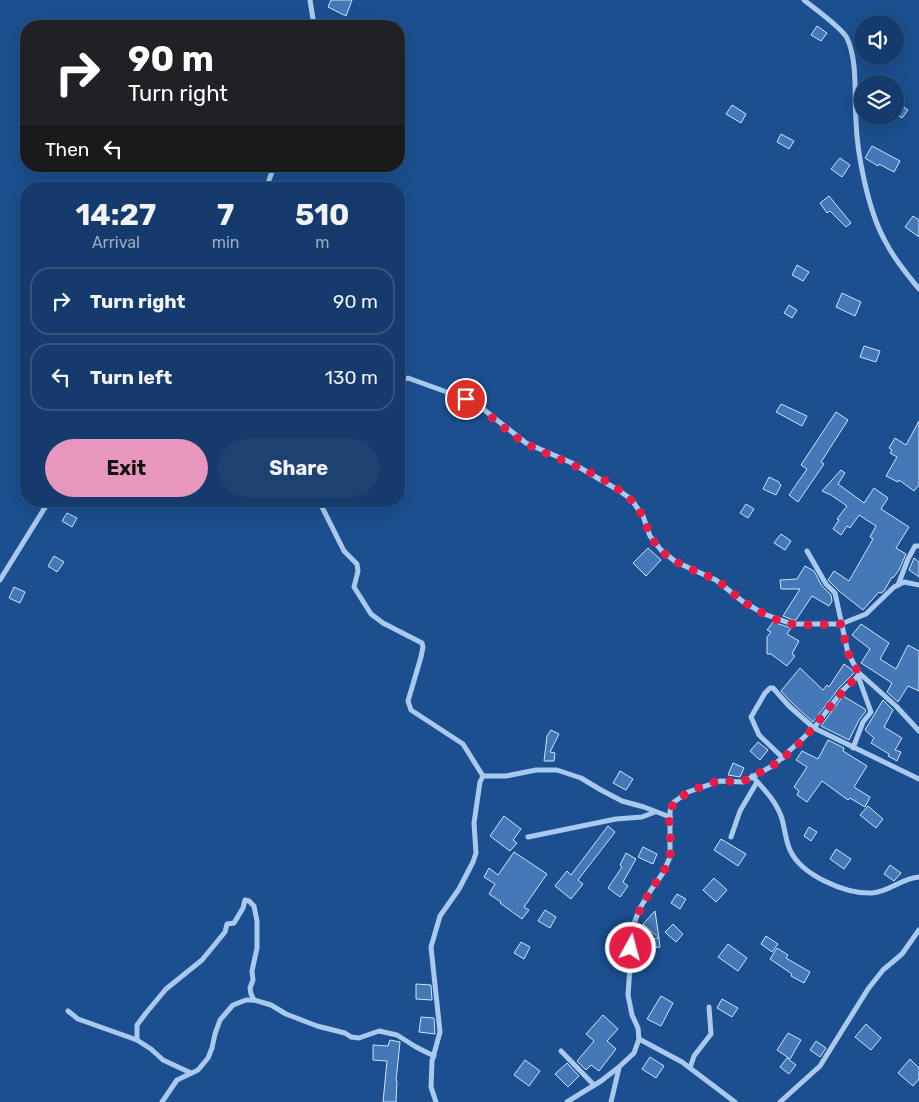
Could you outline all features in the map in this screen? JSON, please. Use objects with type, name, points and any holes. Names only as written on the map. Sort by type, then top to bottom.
[{"type":"street","points":[[310,0],[313,20]]},
{"type":"street","points":[[804,0],[846,36],[854,68],[857,147],[874,216],[884,238],[904,270],[919,289]]},
{"type":"street","points":[[405,379],[408,378],[478,405],[526,443],[572,463],[618,490],[631,500],[643,516],[650,536],[661,550],[676,562],[716,580],[742,601],[764,614],[792,624],[841,624],[866,614],[898,585],[904,582],[919,585]]},
{"type":"street","points":[[0,580],[45,507]]},
{"type":"street","points":[[322,507],[344,551],[357,564],[358,571],[354,586],[371,614],[383,623],[422,643],[421,657],[408,701],[411,710],[463,744],[483,776]]},
{"type":"street","points":[[898,585],[908,559],[915,546],[919,546]]},
{"type":"street","points":[[807,551],[826,584],[836,593],[848,653],[858,674],[871,712],[863,722],[853,748]]},
{"type":"street","points":[[567,1102],[619,1067],[634,1053],[639,1039],[638,1028],[632,1015],[628,995],[633,926],[640,908],[663,873],[670,858],[670,812],[674,802],[688,792],[720,781],[743,782],[783,758],[814,728],[842,691],[858,674]]},
{"type":"street","points":[[858,674],[896,706],[919,732]]},
{"type":"street","points":[[783,758],[759,735],[751,717],[770,688],[773,688],[789,706],[814,728],[919,779]]},
{"type":"street","points":[[483,776],[506,776],[536,770],[557,770],[581,778],[622,801],[670,817]]},
{"type":"street","points":[[436,1102],[432,1087],[432,1061],[440,1032],[431,947],[440,916],[459,889],[476,853],[474,823],[480,782],[483,776]]},
{"type":"street","points":[[752,776],[769,795],[781,816],[790,851],[802,866],[814,876],[856,891],[872,893],[919,877]]},
{"type":"street","points":[[731,837],[740,811],[757,782]]},
{"type":"street","points":[[528,837],[616,819],[642,817],[655,812]]},
{"type":"street","points":[[137,1040],[137,1026],[146,1012],[166,989],[202,960],[225,932],[228,924],[234,923],[243,908],[245,900],[250,901],[254,906],[257,922],[257,948],[252,971],[253,980],[250,988],[254,1000]]},
{"type":"street","points":[[780,1102],[820,1066],[868,989],[883,970],[902,954],[919,930]]},
{"type":"street","points":[[162,1102],[177,1080],[198,1070],[208,1058],[214,1034],[220,1020],[233,1006],[246,1000],[254,1000],[271,1005],[286,1014],[317,1026],[345,1033],[351,1037],[359,1038],[379,1031],[398,1035],[434,1056]]},
{"type":"street","points":[[690,1068],[694,1056],[712,1034],[709,1006]]},
{"type":"street","points":[[68,1011],[78,1019],[137,1040],[152,1049],[163,1060],[192,1074]]},
{"type":"street","points":[[639,1039],[682,1062],[735,1102]]},
{"type":"street","points":[[561,1051],[594,1085]]},
{"type":"street","points":[[611,1102],[619,1067]]},
{"type":"building","points":[[331,0],[352,0],[346,16],[328,7]]},
{"type":"building","points":[[817,26],[827,33],[821,41],[811,35]]},
{"type":"building","points":[[732,105],[746,114],[741,123],[726,114]]},
{"type":"building","points":[[904,107],[908,110],[904,115]]},
{"type":"building","points":[[781,134],[794,141],[789,149],[777,142]]},
{"type":"building","points":[[872,146],[900,161],[894,172],[879,164],[878,166],[865,158]]},
{"type":"building","points":[[840,158],[850,165],[842,177],[831,169]]},
{"type":"building","points":[[829,196],[851,223],[846,227],[830,211],[827,213],[820,203]]},
{"type":"building","points":[[913,216],[919,220],[919,237],[905,227]]},
{"type":"building","points":[[797,265],[809,272],[803,281],[792,275]]},
{"type":"building","points":[[842,293],[861,302],[855,316],[836,307]]},
{"type":"building","points":[[789,305],[797,310],[792,318],[784,313]]},
{"type":"building","points":[[864,346],[880,351],[876,362],[860,357]]},
{"type":"building","points":[[781,404],[807,416],[802,426],[776,412]]},
{"type":"building","points":[[836,412],[848,420],[821,462],[824,464],[798,502],[789,495],[807,469],[801,465]]},
{"type":"building","points":[[919,421],[919,485],[914,491],[899,480],[898,482],[886,476],[897,457],[890,453],[892,450],[889,448],[895,438],[906,445]]},
{"type":"building","points":[[841,470],[845,473],[838,484],[864,503],[874,488],[888,498],[881,509],[909,527],[896,548],[906,554],[899,570],[892,577],[884,591],[879,592],[863,610],[828,580],[834,571],[849,581],[873,539],[870,537],[876,526],[859,515],[850,528],[847,526],[841,535],[833,529],[839,520],[837,519],[847,506],[822,491]]},
{"type":"building","points":[[769,477],[781,485],[776,495],[763,489]]},
{"type":"building","points":[[746,504],[754,509],[748,518],[740,513]]},
{"type":"building","points":[[67,513],[77,518],[72,527],[62,521]]},
{"type":"building","points":[[781,534],[791,541],[785,550],[774,543]]},
{"type":"building","points":[[648,548],[661,560],[646,576],[633,563]]},
{"type":"building","points":[[54,556],[64,562],[57,572],[48,566]]},
{"type":"building","points":[[914,558],[919,562],[919,577],[909,570]]},
{"type":"building","points":[[805,566],[814,571],[822,586],[831,595],[832,601],[829,606],[812,596],[796,620],[793,620],[783,616],[800,589],[781,589],[780,580],[797,579]]},
{"type":"building","points":[[14,587],[25,592],[20,603],[9,598]]},
{"type":"building","points":[[773,622],[791,628],[787,634],[799,641],[792,654],[795,656],[787,666],[771,654],[767,654],[767,637],[771,632],[767,630]]},
{"type":"building","points":[[861,624],[889,643],[880,659],[896,669],[908,645],[919,651],[919,691],[908,686],[898,702],[887,692],[892,683],[861,663],[870,649],[852,635]]},
{"type":"building","points":[[844,664],[854,673],[839,688],[813,722],[781,691],[800,668],[823,690],[827,685],[829,687]]},
{"type":"building","points":[[843,696],[866,711],[849,740],[821,726]]},
{"type":"building","points":[[883,700],[893,710],[884,727],[902,738],[895,750],[901,752],[897,761],[871,743],[874,738],[865,730]]},
{"type":"building","points":[[551,730],[559,734],[550,752],[555,753],[554,761],[544,761],[547,736]]},
{"type":"building","points":[[828,740],[844,748],[843,751],[867,766],[854,787],[870,797],[865,807],[850,798],[848,800],[822,781],[807,802],[797,795],[799,791],[794,787],[807,767],[796,760],[802,751],[818,759]]},
{"type":"building","points":[[758,742],[768,750],[760,760],[750,751]]},
{"type":"building","points":[[733,763],[744,768],[740,777],[728,775]]},
{"type":"building","points":[[620,771],[633,779],[626,790],[613,783]]},
{"type":"building","points":[[868,806],[883,819],[876,828],[860,815]]},
{"type":"building","points":[[504,816],[521,829],[513,840],[517,843],[510,851],[490,836]]},
{"type":"building","points":[[608,826],[615,832],[578,880],[583,884],[571,899],[555,886],[567,871],[571,875]]},
{"type":"building","points":[[809,827],[817,832],[811,841],[804,836]]},
{"type":"building","points":[[721,839],[746,854],[738,866],[714,850]]},
{"type":"building","points":[[643,847],[657,854],[653,864],[638,857]]},
{"type":"building","points":[[836,849],[851,859],[844,869],[830,859]]},
{"type":"building","points":[[514,852],[547,874],[524,907],[529,910],[522,919],[489,894],[495,884],[484,877],[489,868],[498,875]]},
{"type":"building","points":[[626,853],[636,859],[623,882],[628,886],[620,897],[608,888],[622,867],[620,865]]},
{"type":"building","points":[[890,865],[901,873],[894,881],[884,874]]},
{"type":"building","points":[[714,878],[727,890],[716,902],[703,890]]},
{"type":"building","points":[[677,894],[686,899],[680,909],[671,903]]},
{"type":"building","points":[[545,910],[556,917],[550,928],[538,921]]},
{"type":"building","points":[[655,911],[659,938],[643,924]]},
{"type":"building","points":[[673,924],[683,934],[676,942],[665,932]]},
{"type":"building","points":[[766,936],[778,944],[772,952],[761,944]]},
{"type":"building","points":[[659,938],[660,947],[653,948],[644,968],[640,940]]},
{"type":"building","points":[[521,942],[530,947],[524,959],[514,953]]},
{"type":"building","points":[[728,944],[747,958],[738,971],[718,957]]},
{"type":"building","points":[[777,948],[788,955],[786,958],[810,972],[804,983],[791,976],[792,974],[770,959]]},
{"type":"building","points":[[416,984],[431,985],[432,1000],[416,999]]},
{"type":"building","points":[[661,996],[673,1003],[661,1026],[647,1019]]},
{"type":"building","points":[[722,999],[738,1008],[732,1017],[717,1008]]},
{"type":"building","points":[[603,1015],[618,1029],[607,1041],[616,1049],[599,1071],[591,1065],[586,1070],[577,1061],[594,1041],[586,1034]]},
{"type":"building","points":[[421,1017],[434,1018],[435,1034],[419,1032]]},
{"type":"building","points":[[866,1024],[881,1038],[871,1050],[855,1037]]},
{"type":"building","points":[[788,1033],[801,1040],[790,1059],[777,1050]]},
{"type":"building","points":[[390,1040],[400,1042],[396,1102],[383,1102],[387,1061],[373,1060],[373,1045],[388,1046]]},
{"type":"building","points":[[816,1041],[826,1048],[820,1057],[810,1050]]},
{"type":"building","points":[[650,1057],[664,1066],[656,1078],[642,1069]]},
{"type":"building","points":[[787,1058],[796,1065],[789,1074],[780,1067]]},
{"type":"building","points":[[910,1059],[919,1068],[919,1079],[913,1086],[898,1073]]},
{"type":"building","points":[[525,1060],[540,1071],[529,1086],[514,1075]]},
{"type":"building","points":[[567,1063],[579,1076],[568,1087],[555,1074]]},
{"type":"route","points":[[466,399],[478,405],[526,443],[597,476],[631,500],[643,516],[650,536],[661,550],[676,562],[716,580],[742,601],[764,614],[792,624],[841,624],[848,653],[858,672],[858,676],[842,691],[814,728],[774,765],[743,782],[720,781],[688,792],[674,802],[670,812],[670,858],[663,873],[640,908],[633,926],[631,948]]}]
